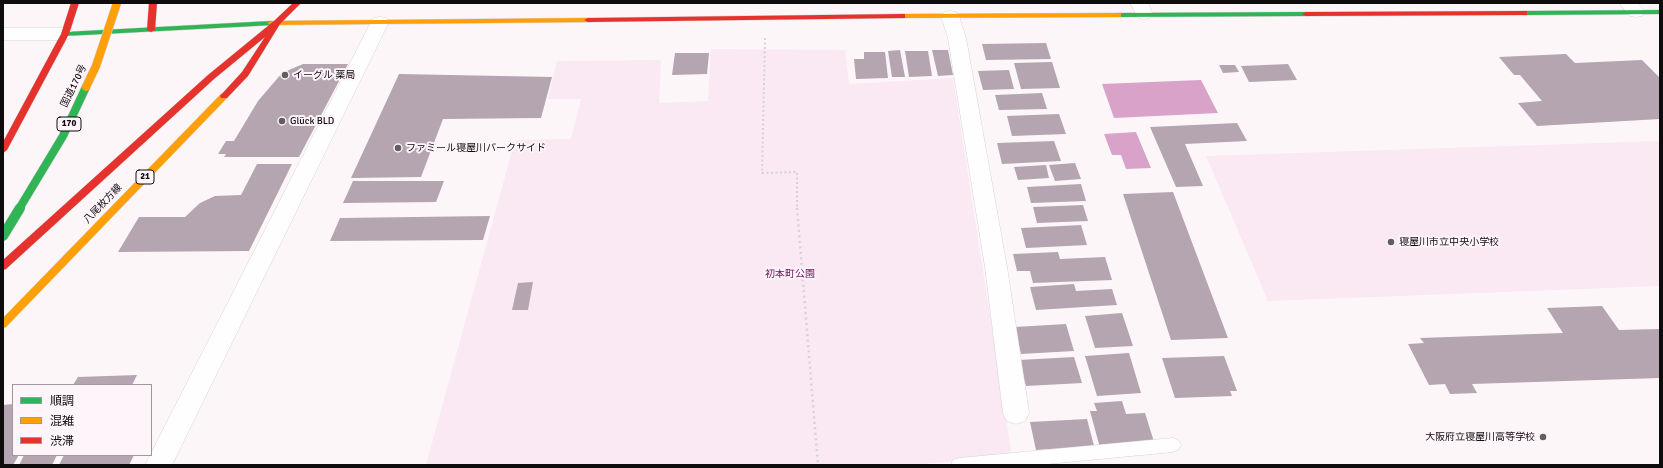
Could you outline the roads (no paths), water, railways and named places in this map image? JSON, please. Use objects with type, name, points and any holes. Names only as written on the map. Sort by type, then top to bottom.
[{"type":"main road","points":[[3,150],[65,34],[75,3]]},
{"type":"main road","name":"国道170号","points":[[3,236],[13,222],[62,136],[96,66],[117,3]]},
{"type":"main road","points":[[151,30],[153,3]]},
{"type":"main road","name":"八尾枚方線","points":[[3,266],[211,77],[277,23],[297,3]]},
{"type":"main road","points":[[65,34],[277,23],[950,16],[1142,9],[1632,8],[1660,12]]},
{"type":"main road","name":"八尾枚方線","points":[[3,324],[245,74],[277,23]]},
{"type":"street","points":[[950,16],[957,38],[996,267],[1016,413]]},
{"type":"street","points":[[158,465],[380,22]]},
{"type":"street","points":[[3,34],[65,34]]},
{"type":"lane","points":[[959,465],[1173,445]]},
{"type":"place","name":"イーグル 薬局","points":[[285,75]]},
{"type":"place","name":"Glück BLD","points":[[282,121]]},
{"type":"place","name":"ファミール寝屋川パークサイド","points":[[398,148]]},
{"type":"place","name":"寝屋川市立中央小学校","points":[[1391,242]]},
{"type":"place","name":"大阪府立寝屋川高等学校","points":[[1543,437]]},
{"type":"park label","name":"初本町公園","points":[[790,274]]}]
